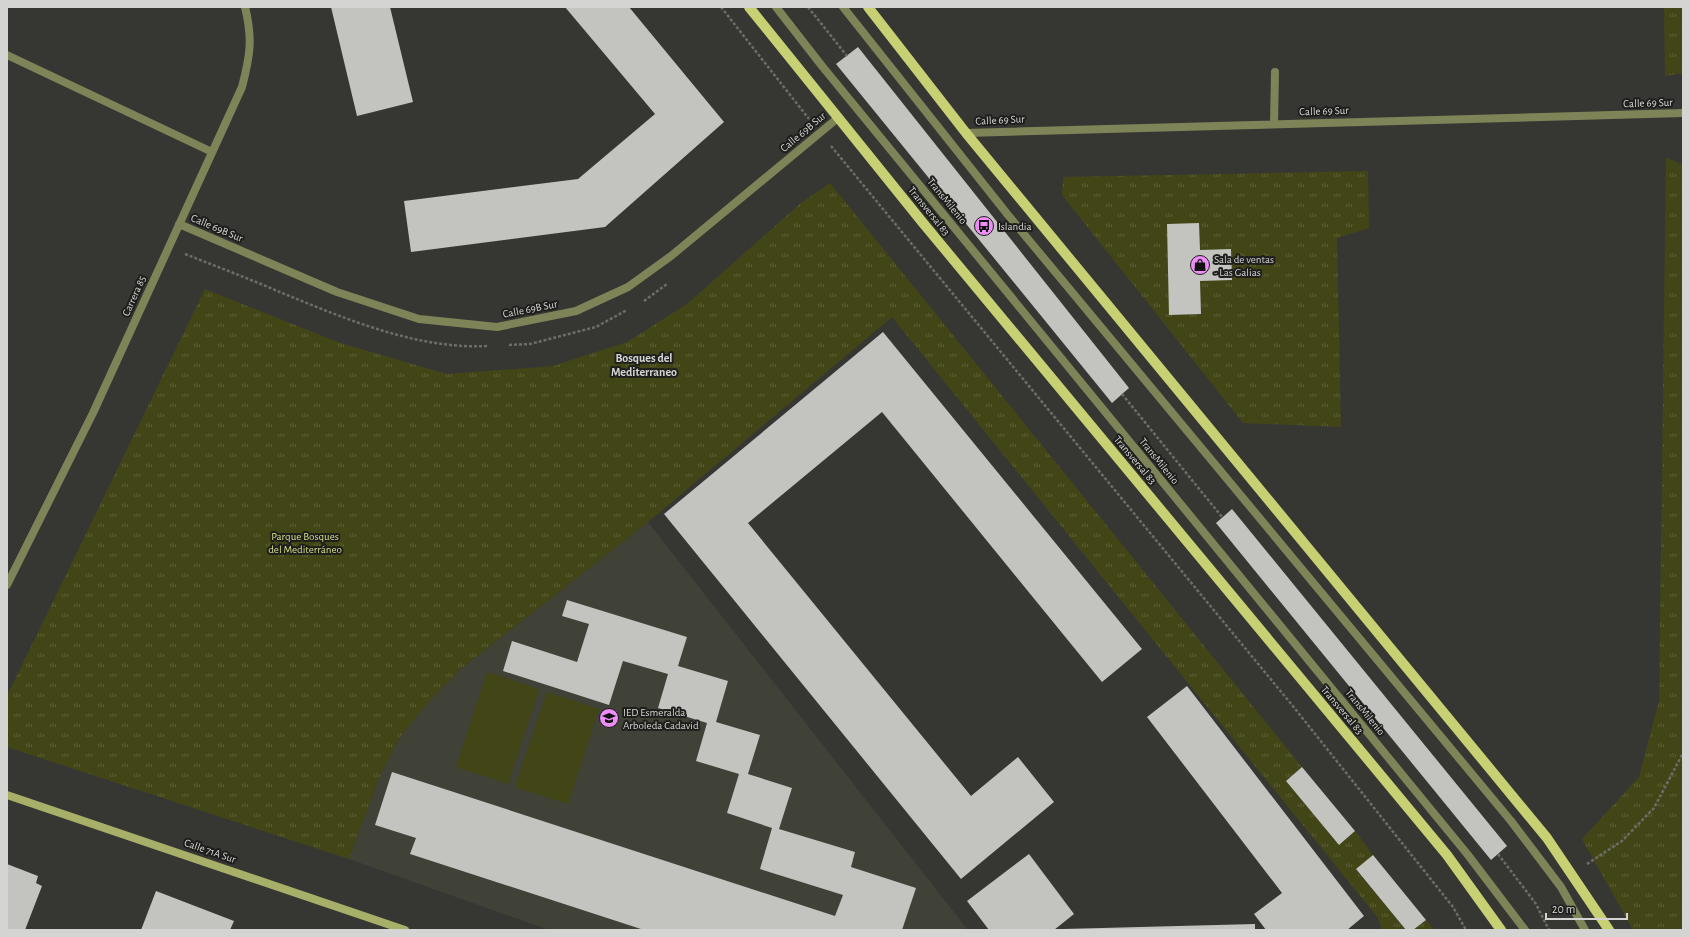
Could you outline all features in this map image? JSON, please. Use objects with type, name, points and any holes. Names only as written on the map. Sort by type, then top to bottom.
[{"type":"main road","name":"Transversal 83","points":[[749,7],[928,229],[1447,856],[1501,930]]},
{"type":"main road","points":[[868,7],[966,133],[1547,838],[1609,930]]},
{"type":"street","name":"Carrera 85","points":[[7,585],[93,413],[242,87],[248,64],[251,39],[245,7]]},
{"type":"street","name":"TransMilenio","points":[[776,7],[822,66],[1463,849],[1525,930]]},
{"type":"street","points":[[843,7],[1008,215],[1511,821],[1561,887],[1585,930]]},
{"type":"street","points":[[7,55],[212,152]]},
{"type":"street","points":[[1274,124],[1275,72]]},
{"type":"street","name":"Calle 69 Sur","points":[[966,133],[1683,113]]},
{"type":"street","name":"Calle 69B Sur","points":[[179,224],[337,292],[419,319],[497,327],[576,311],[628,287],[671,256],[838,117]]},
{"type":"street","name":"Calle 71A Sur","points":[[7,795],[406,930]]},
{"type":"path","points":[[721,7],[799,107]]},
{"type":"path","points":[[808,7],[846,56]]},
{"type":"path","points":[[827,152],[833,147],[1272,681],[1452,907],[1466,930]]},
{"type":"path","points":[[168,248],[341,317],[414,339],[464,347],[494,346]]},
{"type":"path","points":[[640,302],[653,295],[671,281]]},
{"type":"path","points":[[501,345],[530,344],[596,327],[628,309]]},
{"type":"path","points":[[1122,394],[1222,517]]},
{"type":"path","points":[[1586,865],[1622,841],[1654,808],[1683,753]]},
{"type":"path","points":[[1498,854],[1536,904],[1550,930]]},
{"type":"shaded area","name":"IED Esmeralda Arboleda Cadavid","points":[[648,522],[968,930],[549,930],[349,859],[381,773],[400,737],[431,699],[462,668]]},
{"type":"green space","points":[[1664,7],[1683,7],[1683,73],[1665,76]]},
{"type":"green space","points":[[1666,157],[1683,165],[1683,930],[1633,930],[1582,839],[1639,777],[1659,701]]},
{"type":"green space","points":[[1368,171],[1369,228],[1337,238],[1341,427],[1243,423],[1062,195],[1063,177]]},
{"type":"green space","name":"Parque Bosques del Mediterráneo","points":[[830,183],[1302,767],[1286,781],[1339,845],[1355,831],[1373,855],[1356,870],[1406,930],[1382,930],[1378,918],[892,317],[648,522],[462,668],[431,699],[400,737],[381,773],[349,859],[7,747],[7,696],[205,289],[340,343],[447,374],[553,366],[627,342],[687,304],[801,203]]},
{"type":"green space","points":[[487,672],[539,689],[508,784],[456,767]]},
{"type":"green space","points":[[547,692],[599,709],[568,804],[515,787]]},
{"type":"green space","points":[[1426,920],[1434,930],[1413,930]]},
{"type":"building","points":[[331,7],[390,7],[413,102],[357,116]]},
{"type":"building","points":[[565,7],[629,7],[724,122],[605,227],[411,252],[404,201],[578,179],[655,114]]},
{"type":"building","name":"Islandia","points":[[858,47],[1129,388],[1112,403],[836,64]]},
{"type":"building","name":"Sala de ventas - Las Galias","points":[[1199,223],[1200,250],[1231,249],[1232,280],[1200,281],[1201,314],[1169,315],[1167,224]]},
{"type":"building","points":[[883,332],[1142,649],[1102,682],[882,412],[748,523],[971,796],[1018,757],[1054,802],[961,879],[664,514]]},
{"type":"building","points":[[1232,509],[1507,846],[1491,860],[1216,523]]},
{"type":"building","points":[[567,600],[687,637],[678,666],[728,681],[716,722],[760,735],[748,774],[792,788],[779,829],[855,852],[851,867],[916,888],[902,930],[644,930],[410,854],[416,838],[375,825],[392,772],[835,916],[843,895],[760,869],[772,828],[727,813],[739,774],[696,761],[707,723],[658,708],[668,674],[623,661],[609,705],[503,671],[512,641],[577,662],[589,624],[562,616]]},
{"type":"building","points":[[1187,686],[1364,916],[1347,930],[1266,930],[1254,914],[1282,893],[1147,717]]},
{"type":"building","points":[[1302,767],[1355,831],[1339,845],[1286,781]]},
{"type":"building","points":[[1029,854],[1074,914],[1054,930],[989,930],[967,901]]},
{"type":"building","points":[[1373,855],[1426,920],[1413,930],[1406,930],[1356,869]]},
{"type":"building","points":[[7,864],[38,876],[36,883],[42,886],[25,930],[7,930]]},
{"type":"building","points":[[156,891],[234,921],[230,930],[141,930]]},
{"type":"building","points":[[1255,924],[1255,930],[1063,930],[1063,929]]},
{"type":"place","name":"Islandia","points":[[984,226]]},
{"type":"place","name":"Sala de ventas - Las Galias","points":[[1200,265]]},
{"type":"place","name":"IED Esmeralda Arboleda Cadavid","points":[[609,718]]},
{"type":"district","name":"Bosques del Mediterraneo","points":[[644,365]]}]
